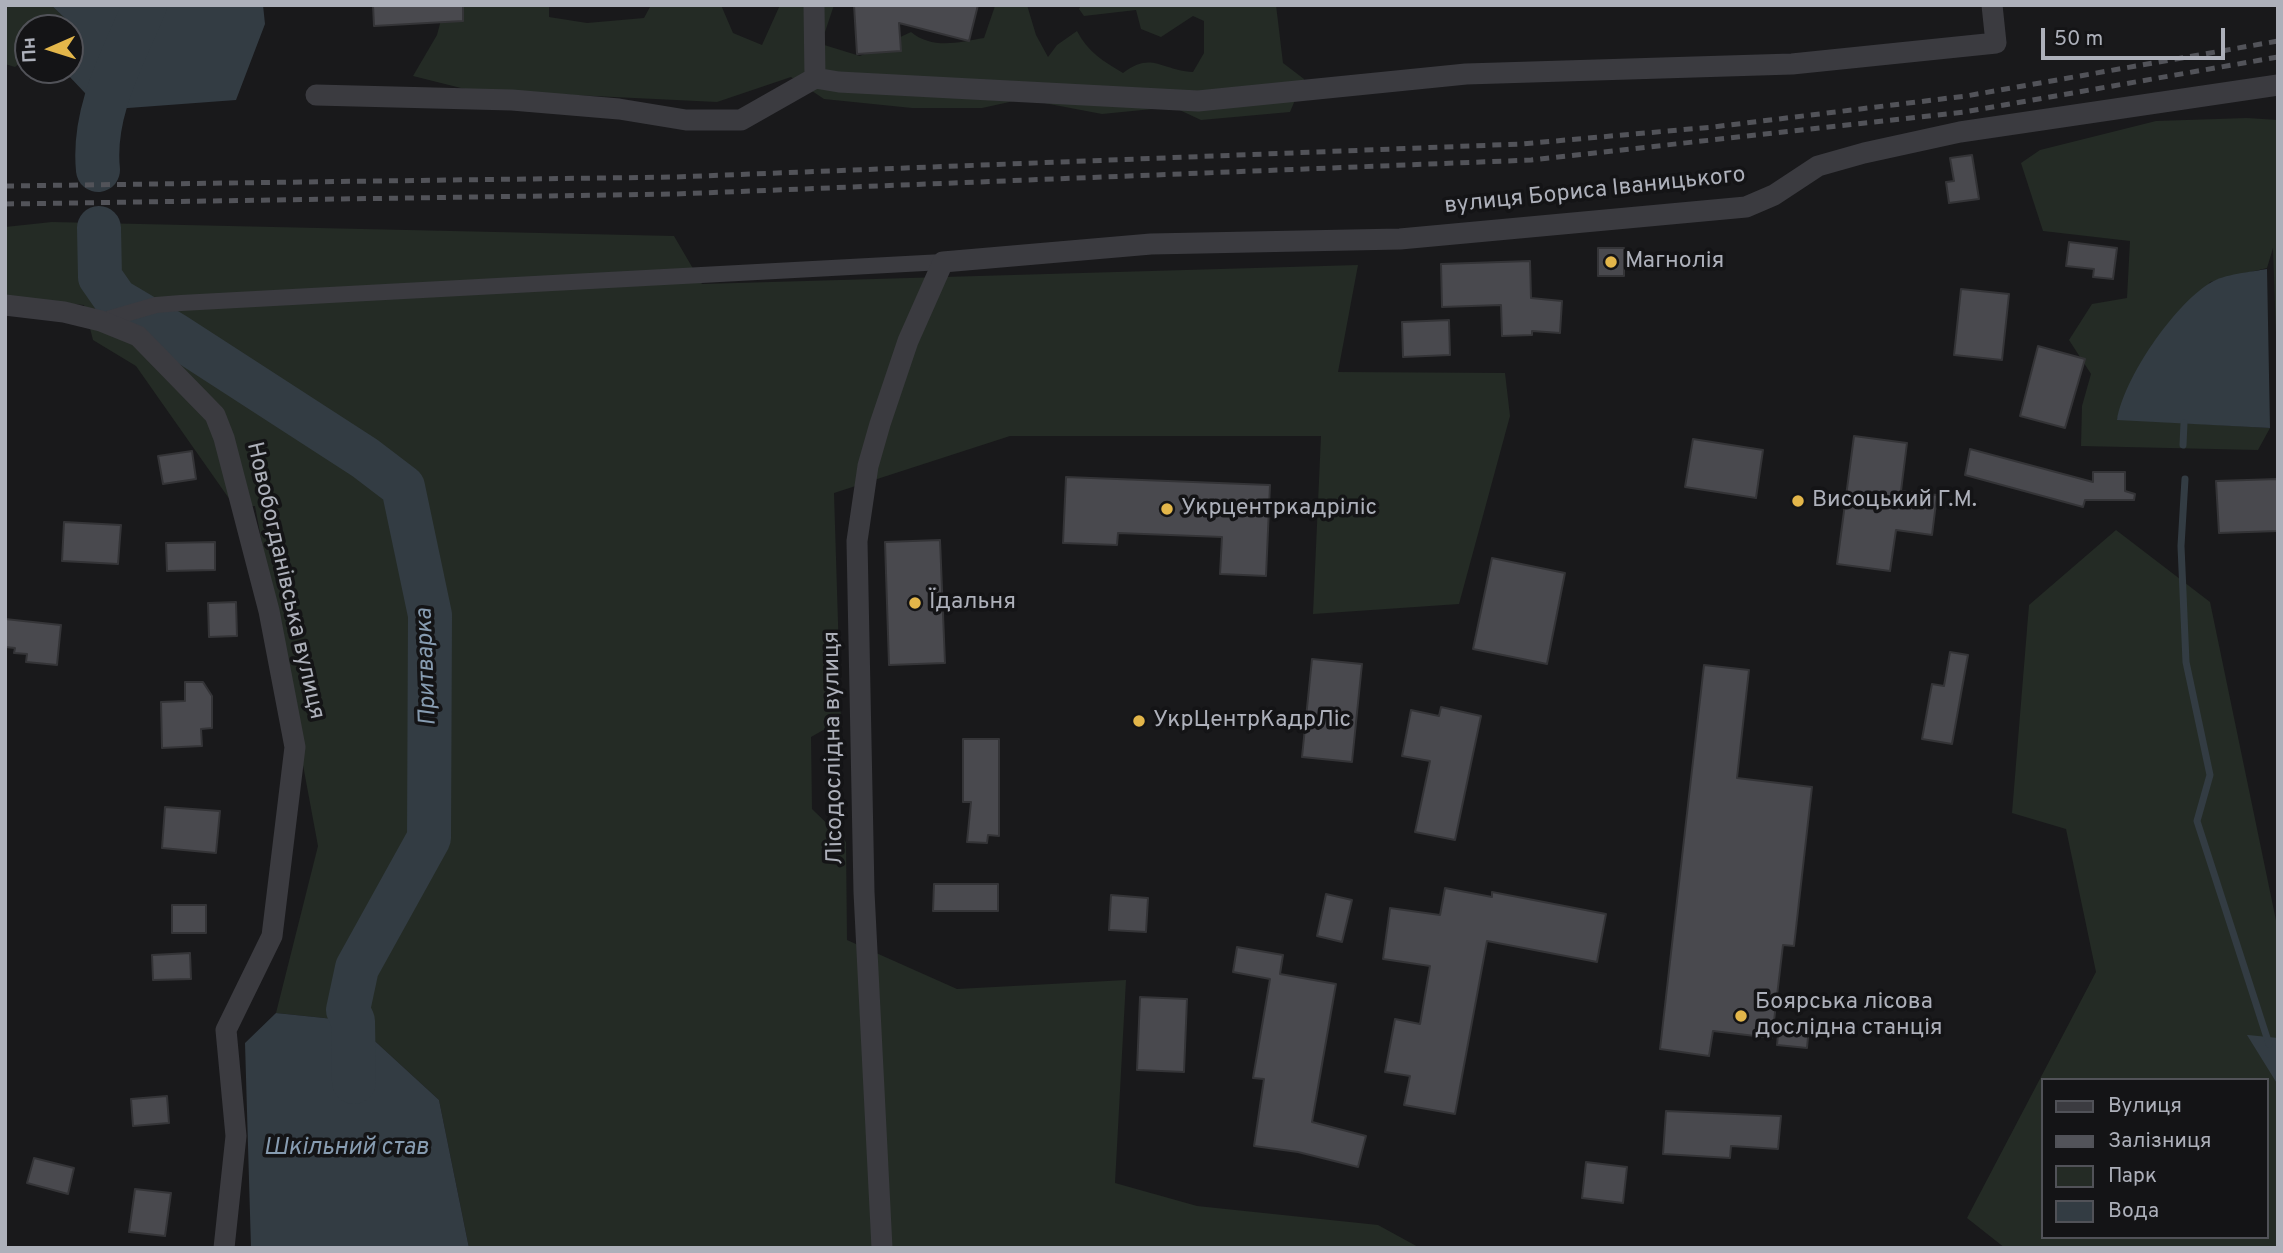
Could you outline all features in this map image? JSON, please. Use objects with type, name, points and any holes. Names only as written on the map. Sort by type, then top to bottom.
[{"type":"street","points":[[814,5],[812,47],[815,78]]},
{"type":"street","points":[[316,95],[512,100],[619,109],[686,120],[741,120],[815,78],[839,82],[1198,101],[1466,74],[1792,64],[1996,43],[1992,5]]},
{"type":"street","name":"вулиця Бориса Іваницького","points":[[943,262],[1151,244],[1400,239],[1746,207],[1774,195],[1818,166],[1864,153],[1960,132],[2278,85]]},
{"type":"street","points":[[109,319],[156,305],[943,262]]},
{"type":"street","name":"Лісодослідна вулиця","points":[[882,1248],[864,892],[856,541],[868,466],[880,424],[908,341],[943,262]]},
{"type":"street","name":"Новобогданівська вулиця","points":[[5,305],[109,319],[138,336],[215,415],[224,438],[269,611],[295,747],[272,936],[226,1030],[236,1136],[224,1248]]},
{"type":"green space","points":[[5,5],[51,5],[61,14],[14,14],[14,67],[5,64]]},
{"type":"green space","points":[[445,5],[549,5],[549,17],[587,23],[644,18],[651,5],[721,5],[733,33],[762,45],[780,5],[834,5],[821,44],[860,56],[911,32],[919,38],[937,43],[984,38],[995,6],[1027,5],[1036,35],[1048,57],[1057,45],[1077,31],[1097,55],[1123,73],[1149,62],[1193,72],[1204,53],[1204,21],[1193,16],[1161,37],[1141,29],[1136,10],[1084,16],[1079,9],[1081,5],[1276,5],[1283,63],[1304,79],[1290,112],[1201,120],[1173,107],[1102,114],[1023,99],[982,108],[912,108],[824,99],[791,77],[717,102],[469,90],[413,76],[437,35]]},
{"type":"green space","points":[[2247,118],[2278,120],[2278,391],[2273,248],[2267,268],[2210,282],[2117,419],[2270,428],[2258,450],[2081,446],[2082,406],[2091,374],[2069,340],[2092,304],[2127,298],[2130,241],[2043,231],[2021,163],[2040,150],[2156,121]]},
{"type":"green space","points":[[52,222],[674,236],[702,284],[1358,265],[1338,372],[1505,373],[1510,416],[1459,604],[1313,614],[1321,436],[1010,436],[834,493],[841,720],[811,737],[812,809],[846,842],[847,940],[957,989],[1126,980],[1115,1183],[1197,1206],[1378,1225],[1420,1248],[469,1248],[439,1100],[353,1021],[276,1013],[318,846],[255,506],[235,507],[136,366],[93,340],[84,305],[5,298],[5,227]]},
{"type":"green space","points":[[2116,530],[2210,602],[2278,930],[2278,1248],[2005,1248],[1967,1218],[2096,972],[2066,829],[2012,813],[2029,605]]},
{"type":"water","points":[[51,5],[263,5],[265,24],[236,100],[101,110],[76,84],[84,84],[84,14],[61,14]]},
{"type":"water","points":[[2267,269],[2270,428],[2117,420],[2121,403],[2140,364],[2152,344],[2181,308],[2216,280]]},
{"type":"water","name":"Шкільний став","points":[[276,1013],[353,1021],[439,1100],[469,1248],[251,1248],[245,1043]]},
{"type":"water","points":[[2247,1035],[2278,1038],[2278,1085]]},
{"type":"building","points":[[373,5],[463,5],[463,21],[374,26]]},
{"type":"building","points":[[854,5],[978,5],[969,41],[899,23],[901,51],[857,54]]},
{"type":"building","points":[[1972,155],[1979,199],[1949,203],[1946,182],[1954,181],[1950,158]]},
{"type":"building","points":[[2069,242],[2117,248],[2113,279],[2093,277],[2094,269],[2066,266]]},
{"type":"building","name":"Магнолія","points":[[1598,248],[1624,248],[1624,276],[1598,276]]},
{"type":"building","points":[[1530,261],[1531,298],[1562,301],[1560,333],[1532,331],[1532,335],[1502,336],[1501,305],[1442,307],[1441,264]]},
{"type":"building","points":[[1961,289],[2009,294],[2002,360],[1954,355]]},
{"type":"building","points":[[1449,320],[1450,355],[1403,357],[1402,322]]},
{"type":"building","points":[[2038,346],[2085,359],[2065,428],[2020,416]]},
{"type":"building","points":[[1854,436],[1907,443],[1901,491],[1937,495],[1932,535],[1896,530],[1890,571],[1837,564]]},
{"type":"building","points":[[1693,439],[1763,450],[1756,498],[1685,487]]},
{"type":"building","points":[[1970,449],[2093,482],[2093,472],[2125,472],[2125,491],[2135,494],[2134,500],[2085,500],[2083,507],[1965,475]]},
{"type":"building","points":[[192,451],[196,479],[163,484],[158,456]]},
{"type":"building","name":"Укрцентркадріліс","points":[[1066,477],[1270,485],[1266,576],[1220,574],[1222,537],[1118,533],[1117,545],[1063,543]]},
{"type":"building","points":[[2278,479],[2278,531],[2219,533],[2216,481]]},
{"type":"building","points":[[64,522],[121,525],[118,564],[62,561]]},
{"type":"building","name":"Їдальня","points":[[940,540],[945,663],[889,665],[885,542]]},
{"type":"building","points":[[215,542],[215,570],[167,571],[166,543]]},
{"type":"building","points":[[1492,558],[1565,573],[1547,664],[1473,649]]},
{"type":"building","points":[[236,602],[237,636],[209,637],[208,603]]},
{"type":"building","points":[[5,619],[61,625],[57,665],[26,662],[27,654],[14,653],[15,648],[5,647]]},
{"type":"building","points":[[1950,652],[1968,655],[1952,744],[1922,739],[1932,684],[1944,686]]},
{"type":"building","points":[[1312,659],[1362,664],[1352,762],[1302,757]]},
{"type":"building","points":[[1704,665],[1749,670],[1737,778],[1812,787],[1794,946],[1783,945],[1772,1038],[1713,1031],[1709,1056],[1660,1049]]},
{"type":"building","points":[[185,682],[203,682],[212,696],[212,728],[201,729],[202,746],[162,748],[161,702],[185,701]]},
{"type":"building","points":[[1441,707],[1481,716],[1455,840],[1415,832],[1430,761],[1402,756],[1411,710],[1439,716]]},
{"type":"building","points":[[963,739],[999,739],[999,836],[988,835],[987,843],[967,842],[971,802],[963,802]]},
{"type":"building","points":[[165,807],[220,811],[216,853],[162,848]]},
{"type":"building","points":[[934,884],[998,884],[998,911],[933,911]]},
{"type":"building","points":[[1445,888],[1492,897],[1492,892],[1606,914],[1597,962],[1487,941],[1455,1114],[1404,1105],[1410,1076],[1385,1072],[1395,1019],[1420,1024],[1430,966],[1383,959],[1390,908],[1440,915]]},
{"type":"building","points":[[1326,894],[1352,900],[1342,942],[1317,936]]},
{"type":"building","points":[[1111,895],[1148,898],[1146,932],[1109,930]]},
{"type":"building","points":[[172,905],[206,905],[206,933],[172,933]]},
{"type":"building","points":[[1237,947],[1283,955],[1280,974],[1336,984],[1312,1122],[1366,1136],[1358,1167],[1298,1152],[1254,1146],[1264,1079],[1253,1078],[1270,979],[1233,972]]},
{"type":"building","points":[[190,953],[191,979],[153,980],[152,955]]},
{"type":"building","points":[[1140,997],[1187,999],[1184,1072],[1137,1070]]},
{"type":"building","points":[[1779,1024],[1809,1026],[1807,1048],[1777,1045]]},
{"type":"building","points":[[167,1096],[169,1123],[133,1126],[131,1099]]},
{"type":"building","points":[[1666,1111],[1781,1116],[1778,1149],[1731,1146],[1730,1158],[1663,1154]]},
{"type":"building","points":[[34,1158],[74,1168],[68,1194],[27,1183]]},
{"type":"building","points":[[1586,1162],[1627,1167],[1623,1203],[1582,1198]]},
{"type":"building","points":[[135,1189],[171,1193],[165,1236],[129,1232]]},
{"type":"waterway","name":"Притварка","points":[[98,170],[97,148],[104,106],[145,5]]},
{"type":"waterway","name":"Притварка","points":[[99,228],[100,277],[116,300],[365,458],[403,487],[430,615],[429,838],[357,968],[348,1010],[353,1021],[354,1082]]},
{"type":"waterway","points":[[2183,445],[2184,423]]},
{"type":"waterway","points":[[2185,479],[2181,546],[2186,662],[2210,775],[2197,821],[2269,1044]]},
{"type":"railway","points":[[5,186],[676,177],[1521,144],[1713,127],[1966,96],[2278,41]]},
{"type":"railway","points":[[5,204],[676,194],[1531,160],[1964,112],[2278,57]]},
{"type":"place","name":"Магнолія","points":[[1611,262]]},
{"type":"place","name":"Висоцький Г.М.","points":[[1798,501]]},
{"type":"place","name":"Укрцентркадріліс","points":[[1167,509]]},
{"type":"place","name":"Їдальня","points":[[915,603]]},
{"type":"place","name":"УкрЦентрКадрЛіс","points":[[1139,721]]},
{"type":"place","name":"Боярська лісова дослідна станція","points":[[1741,1016]]}]
